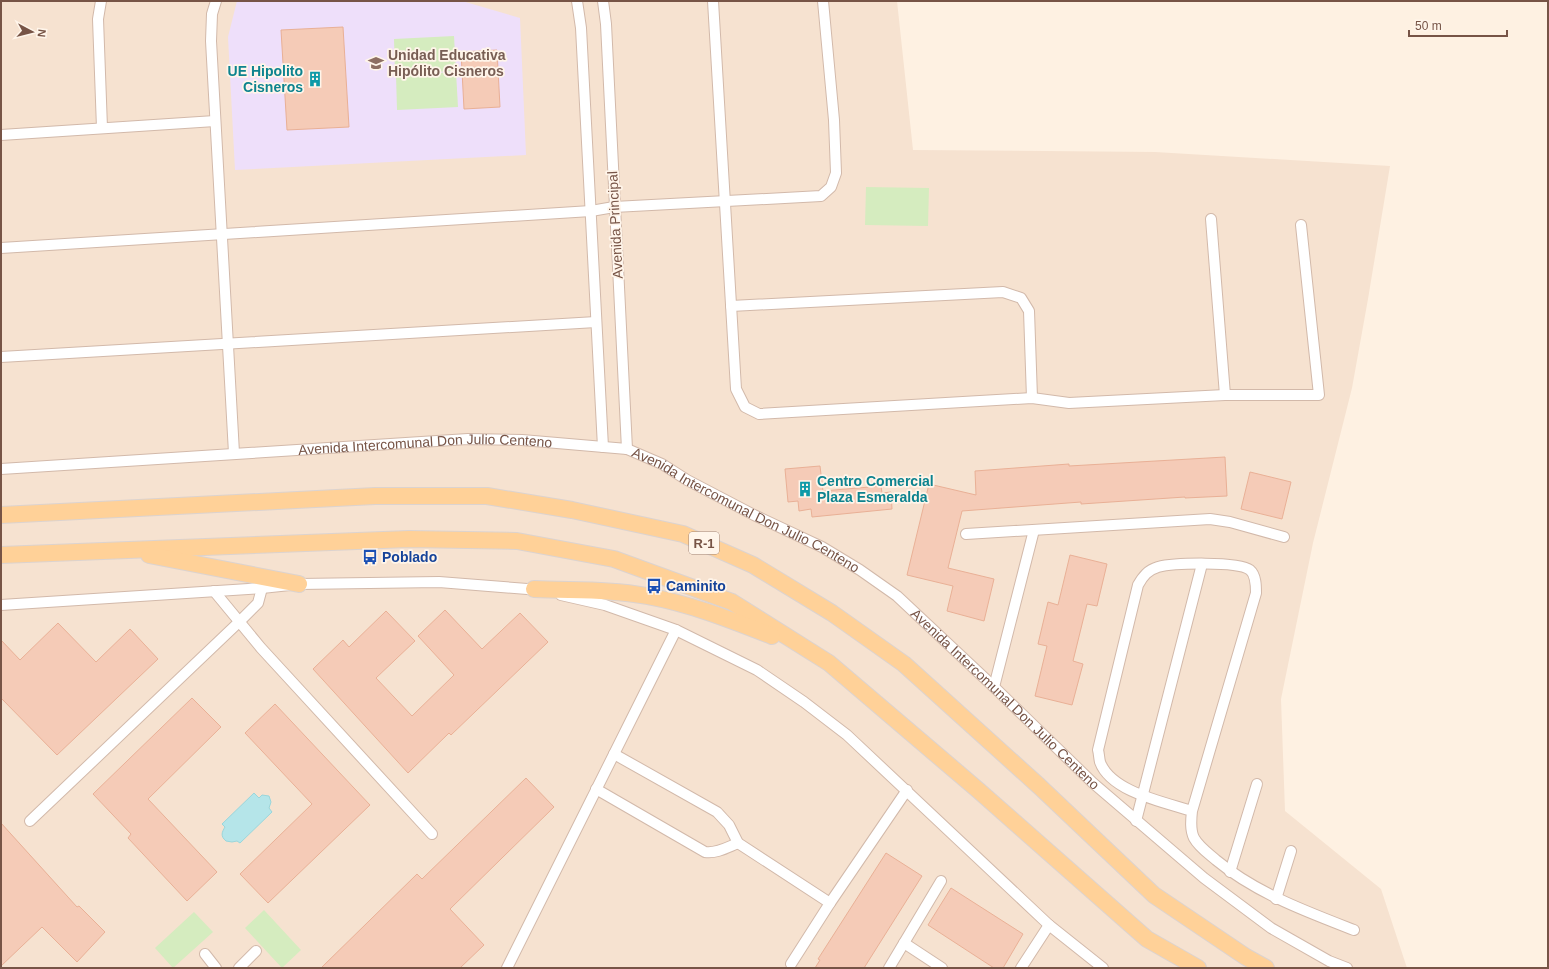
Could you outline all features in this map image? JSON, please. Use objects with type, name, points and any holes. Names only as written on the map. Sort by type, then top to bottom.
[{"type":"main road","name":"R-1","points":[[1,515],[375,496],[487,496],[572,510],[683,534],[753,565],[832,613],[904,664],[1039,786],[1154,895],[1246,957],[1266,968]]},
{"type":"main road","points":[[1,555],[409,539],[518,541],[614,559],[732,602],[829,663],[978,790],[1147,938],[1198,968]]},
{"type":"main road","points":[[120,550],[299,584]]},
{"type":"main road","points":[[534,589],[623,593],[679,602],[717,614],[818,656]]},
{"type":"street","points":[[101,1],[98,19],[102,128]]},
{"type":"street","points":[[216,1],[212,14],[210,41],[234,453]]},
{"type":"street","name":"Avenida Principal","points":[[577,1],[581,28],[603,446]]},
{"type":"street","name":"Avenida Principal","points":[[602,1],[606,24],[626,449]]},
{"type":"street","points":[[714,1],[736,389],[746,407],[759,414],[1032,398],[1069,403],[1225,396],[1319,395],[1301,225]]},
{"type":"street","points":[[1,248],[591,211],[614,207],[821,196],[832,187],[836,174],[835,135],[822,1]]},
{"type":"street","points":[[1,135],[215,121]]},
{"type":"street","points":[[1211,219],[1225,396]]},
{"type":"street","points":[[731,306],[1004,292],[1021,298],[1029,311],[1032,398]]},
{"type":"street","points":[[1,357],[596,322]]},
{"type":"street","name":"Avenida Intercomunal Don Julio Centeno","points":[[1,469],[468,439],[522,440],[626,449],[662,464],[687,480],[754,515],[822,547],[860,570],[897,596],[1093,783],[1204,878],[1272,928],[1329,961],[1347,968]]},
{"type":"street","points":[[966,534],[1210,519],[1230,522],[1284,537]]},
{"type":"street","points":[[994,687],[1034,530]]},
{"type":"street","points":[[1136,821],[1144,795],[1202,564]]},
{"type":"street","points":[[1192,811],[1124,788],[1111,778],[1100,762],[1098,750],[1138,585],[1145,573],[1158,567],[1202,564],[1240,566],[1250,570],[1255,580],[1256,593],[1192,811],[1191,827],[1194,838],[1202,848],[1230,872],[1276,898],[1354,930]]},
{"type":"street","points":[[1,606],[262,588],[299,584],[439,582],[534,589],[605,605],[676,630],[757,670],[804,702],[847,735],[1049,925],[1103,968]]},
{"type":"street","points":[[30,821],[258,603],[262,588]]},
{"type":"street","points":[[214,591],[239,622],[432,834]]},
{"type":"street","points":[[507,968],[676,630]]},
{"type":"street","points":[[614,754],[717,812],[729,825],[738,843],[830,903]]},
{"type":"street","points":[[1230,872],[1257,784]]},
{"type":"street","points":[[596,789],[705,852],[715,852],[738,843]]},
{"type":"street","points":[[791,964],[830,903],[907,790]]},
{"type":"street","points":[[1276,898],[1291,851]]},
{"type":"street","points":[[889,968],[941,882]]},
{"type":"street","points":[[1020,968],[1049,925]]},
{"type":"street","points":[[904,943],[942,968]]},
{"type":"street","points":[[239,968],[256,951]]},
{"type":"street","points":[[204,954],[216,968]]},
{"type":"shaded area","points":[[1,1],[897,1],[913,150],[1155,152],[1390,166],[1352,388],[1313,543],[1281,699],[1285,811],[1381,889],[1407,968],[1,968]]},
{"type":"shaded area","name":"Unidad Educativa Hipólito Cisneros","points":[[237,1],[462,1],[520,18],[526,155],[235,170],[228,37]]},
{"type":"green space","points":[[454,36],[456,71],[395,74],[394,39]]},
{"type":"green space","points":[[456,72],[458,107],[397,110],[396,75]]},
{"type":"green space","points":[[866,187],[929,188],[928,226],[865,225]]},
{"type":"green space","points":[[264,910],[301,950],[282,968],[245,928]]},
{"type":"green space","points":[[194,912],[213,932],[173,968],[155,948]]},
{"type":"water","points":[[254,793],[259,798],[262,795],[269,796],[271,802],[269,808],[272,812],[240,843],[237,841],[226,841],[222,836],[222,832],[225,827],[222,824]]},
{"type":"building","name":"UE Hipolito Cisneros","points":[[343,27],[349,127],[287,130],[281,30]]},
{"type":"building","points":[[497,50],[500,107],[464,109],[461,52]]},
{"type":"building","points":[[1225,457],[1227,496],[1185,497],[1081,504],[1081,502],[962,511],[948,568],[994,579],[984,621],[947,611],[953,586],[907,575],[929,484],[976,495],[975,471],[1069,464],[1069,466]]},
{"type":"building","name":"Centro Comercial Plaza Esmeralda","points":[[820,466],[823,491],[881,486],[882,493],[891,492],[892,509],[812,517],[811,509],[799,511],[798,501],[788,502],[785,469]]},
{"type":"building","points":[[1250,472],[1291,482],[1282,519],[1241,509]]},
{"type":"building","points":[[1070,555],[1107,564],[1097,606],[1087,604],[1073,661],[1083,664],[1072,705],[1035,696],[1047,646],[1038,644],[1048,602],[1058,605]]},
{"type":"building","points":[[445,610],[482,649],[520,613],[548,642],[451,735],[449,733],[408,773],[313,669],[343,640],[349,647],[386,611],[415,641],[376,678],[412,716],[454,675],[418,636]]},
{"type":"building","points":[[58,623],[96,662],[130,629],[158,659],[57,755],[1,698],[1,640],[20,660]]},
{"type":"building","points":[[192,698],[221,727],[148,799],[217,872],[187,901],[128,838],[131,834],[93,794]]},
{"type":"building","points":[[275,704],[370,805],[268,903],[240,874],[312,804],[245,733]]},
{"type":"building","points":[[526,778],[554,807],[450,909],[484,945],[460,968],[321,968],[417,874],[422,879]]},
{"type":"building","points":[[1,823],[77,907],[79,906],[105,932],[77,962],[42,927],[1,966]]},
{"type":"building","points":[[886,853],[922,876],[864,968],[815,968],[820,960],[818,959]]},
{"type":"building","points":[[951,888],[1023,934],[1003,968],[994,968],[928,925]]},
{"type":"place","name":"Unidad Educativa Hipólito Cisneros","points":[[376,63]]},
{"type":"place","name":"UE Hipolito Cisneros","points":[[315,79]]},
{"type":"place","name":"Centro Comercial Plaza Esmeralda","points":[[805,489]]},
{"type":"place","name":"Poblado","points":[[370,557]]},
{"type":"place","name":"Caminito","points":[[654,586]]}]
